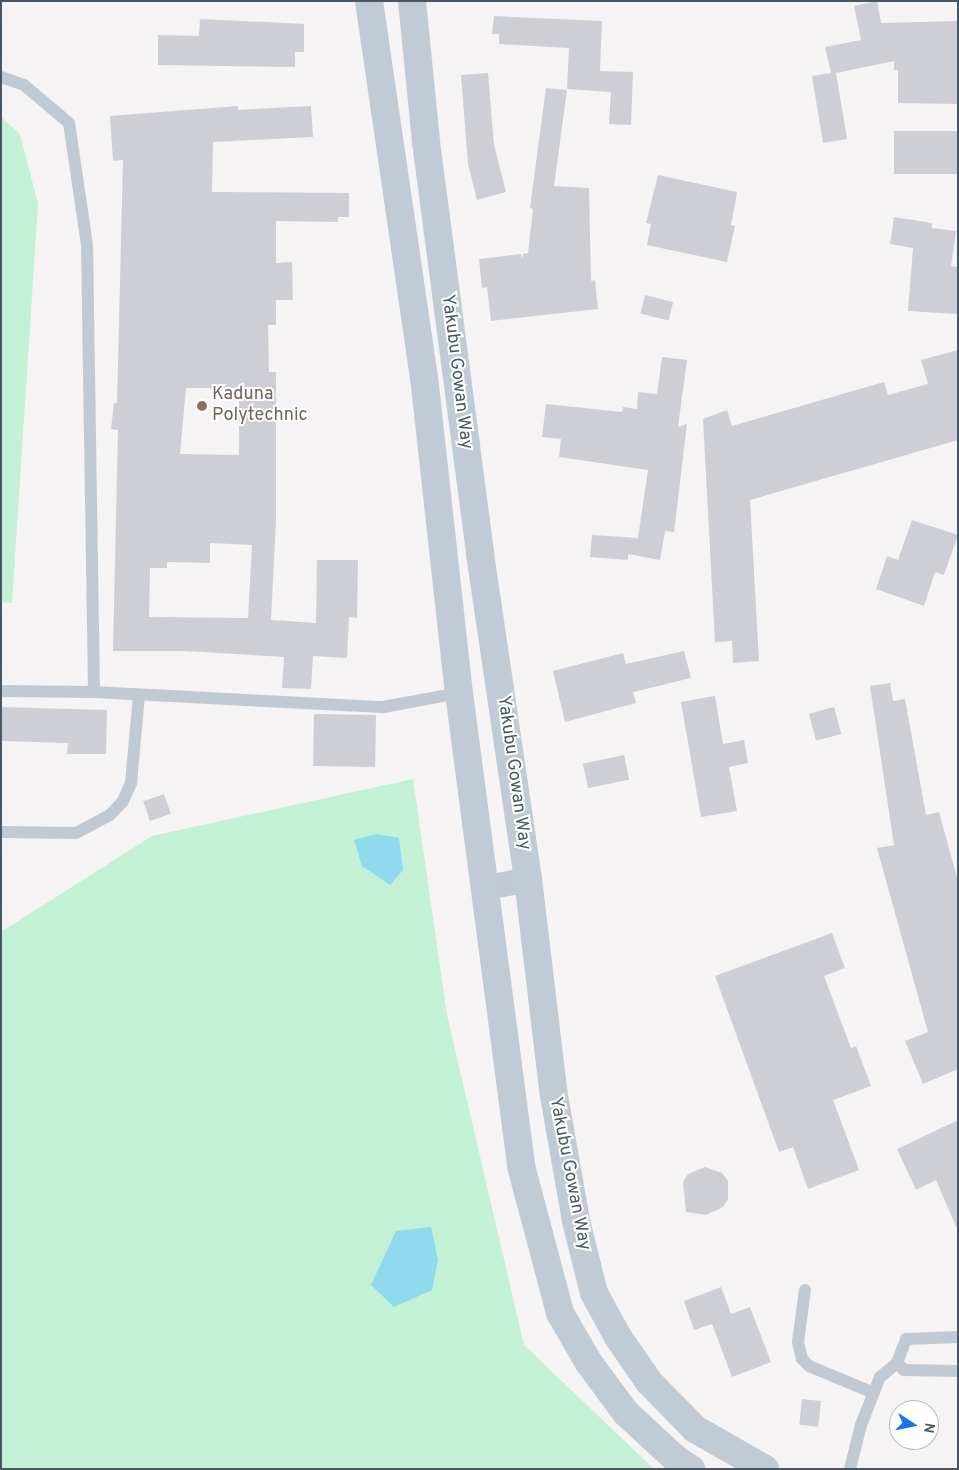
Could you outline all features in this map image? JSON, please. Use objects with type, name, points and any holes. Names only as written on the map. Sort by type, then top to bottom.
[{"type":"street","points":[[413,14],[423,1]]},
{"type":"street","name":"Yakubu Gowan Way","points":[[368,4],[423,367],[459,693],[487,888],[508,1088],[521,1166],[560,1313],[589,1363],[626,1413],[677,1460],[691,1469]]},
{"type":"street","name":"Yakubu Gowan Way","points":[[413,14],[426,142],[480,554],[528,879],[553,1090],[576,1221],[594,1293],[618,1337],[650,1382],[694,1429],[765,1469]]},
{"type":"street","points":[[487,888],[528,879]]},
{"type":"lane","points":[[1,77],[24,85],[69,123],[87,245],[94,692]]},
{"type":"lane","points":[[1,691],[94,692],[383,707],[459,693]]},
{"type":"lane","points":[[1,832],[76,833],[110,815],[123,801],[131,782],[139,695]]},
{"type":"lane","points":[[805,1290],[798,1342],[802,1359],[809,1366],[874,1393]]},
{"type":"lane","points":[[850,1469],[861,1425],[880,1377],[897,1363],[906,1339],[958,1337]]},
{"type":"lane","points":[[897,1363],[904,1370],[958,1372]]},
{"type":"green space","points":[[1,117],[20,134],[38,204],[12,603],[1,602]]},
{"type":"green space","points":[[413,779],[447,1015],[524,1345],[654,1469],[1,1469],[1,932],[152,836]]},
{"type":"water","points":[[376,834],[399,838],[403,870],[390,885],[362,866],[354,840]]},
{"type":"water","points":[[431,1227],[438,1260],[432,1290],[394,1307],[371,1285],[396,1231]]},
{"type":"building","points":[[877,1],[881,23],[958,21],[958,104],[898,103],[898,70],[894,70],[894,61],[836,73],[847,139],[823,143],[812,76],[831,73],[825,47],[861,40],[854,6]]},
{"type":"building","points":[[494,16],[602,21],[600,71],[633,72],[631,125],[609,124],[611,92],[567,89],[569,48],[499,44],[499,34],[492,34]]},
{"type":"building","points":[[200,19],[304,24],[304,52],[295,52],[295,67],[158,65],[158,35],[199,36]]},
{"type":"building","points":[[488,73],[494,145],[506,192],[477,200],[468,164],[461,75]]},
{"type":"building","points":[[546,88],[567,90],[554,186],[589,188],[591,281],[595,280],[598,309],[491,321],[487,287],[482,288],[479,259],[521,254],[522,259],[523,254],[528,253],[533,209],[530,208]]},
{"type":"building","points":[[238,106],[238,110],[311,106],[313,137],[213,142],[212,192],[349,193],[349,217],[338,217],[338,222],[276,221],[276,263],[292,262],[293,300],[276,300],[276,325],[268,325],[269,372],[276,372],[276,519],[271,620],[316,623],[317,560],[358,560],[357,618],[349,617],[347,658],[313,656],[311,689],[282,688],[284,657],[186,651],[113,651],[118,430],[111,429],[114,403],[117,403],[123,160],[113,161],[110,116]],"holes":[[[186,388],[239,388],[239,455],[180,454]],[[210,543],[252,545],[248,618],[149,617],[150,568],[167,568],[167,562],[210,563]]]},
{"type":"building","points":[[894,131],[958,131],[958,174],[894,174]]},
{"type":"building","points":[[658,175],[737,192],[731,225],[735,226],[727,262],[647,245],[651,224],[646,223]]},
{"type":"building","points":[[894,217],[932,223],[932,228],[956,231],[951,266],[958,267],[958,314],[908,311],[913,248],[890,244]]},
{"type":"building","points":[[645,295],[673,302],[669,320],[640,313]]},
{"type":"building","points":[[958,350],[958,440],[750,500],[759,661],[733,663],[732,641],[715,642],[703,419],[727,410],[732,426],[884,382],[888,395],[928,384],[921,360]]},
{"type":"building","points":[[662,357],[687,360],[678,427],[687,424],[674,532],[665,531],[660,560],[628,554],[628,560],[590,557],[592,535],[638,538],[648,470],[559,457],[561,439],[542,437],[546,404],[622,412],[623,407],[637,409],[638,392],[657,394]]},
{"type":"building","points":[[912,520],[958,535],[944,575],[935,572],[924,606],[876,589],[887,556],[898,560]]},
{"type":"building","points":[[684,651],[691,678],[633,692],[636,703],[565,722],[553,671],[623,653],[626,664]]},
{"type":"building","points":[[890,683],[893,701],[905,699],[926,815],[939,812],[958,881],[958,1069],[923,1084],[905,1041],[928,1032],[877,848],[894,845],[870,686]]},
{"type":"building","points":[[715,696],[723,744],[744,740],[748,763],[729,767],[737,811],[701,817],[681,702]]},
{"type":"building","points":[[1,707],[107,710],[106,754],[67,754],[68,743],[1,741]]},
{"type":"building","points":[[834,707],[841,734],[816,741],[809,714]]},
{"type":"building","points":[[314,714],[376,715],[375,767],[313,766]]},
{"type":"building","points":[[624,755],[629,779],[588,788],[583,764]]},
{"type":"building","points":[[164,794],[171,814],[150,821],[143,801]]},
{"type":"building","points":[[832,933],[845,968],[824,976],[851,1048],[856,1046],[871,1086],[833,1100],[859,1170],[808,1189],[793,1147],[779,1152],[715,976]]},
{"type":"building","points":[[958,1120],[958,1231],[936,1180],[916,1190],[897,1149]]},
{"type":"building","points":[[705,1167],[722,1173],[728,1181],[728,1199],[723,1207],[706,1215],[686,1212],[683,1182],[688,1174]]},
{"type":"building","points":[[721,1287],[731,1314],[750,1307],[771,1362],[732,1377],[712,1324],[694,1330],[684,1301]]},
{"type":"building","points":[[802,1399],[821,1401],[818,1427],[799,1425]]},
{"type":"place","name":"Kaduna Polytechnic","points":[[202,406]]}]
